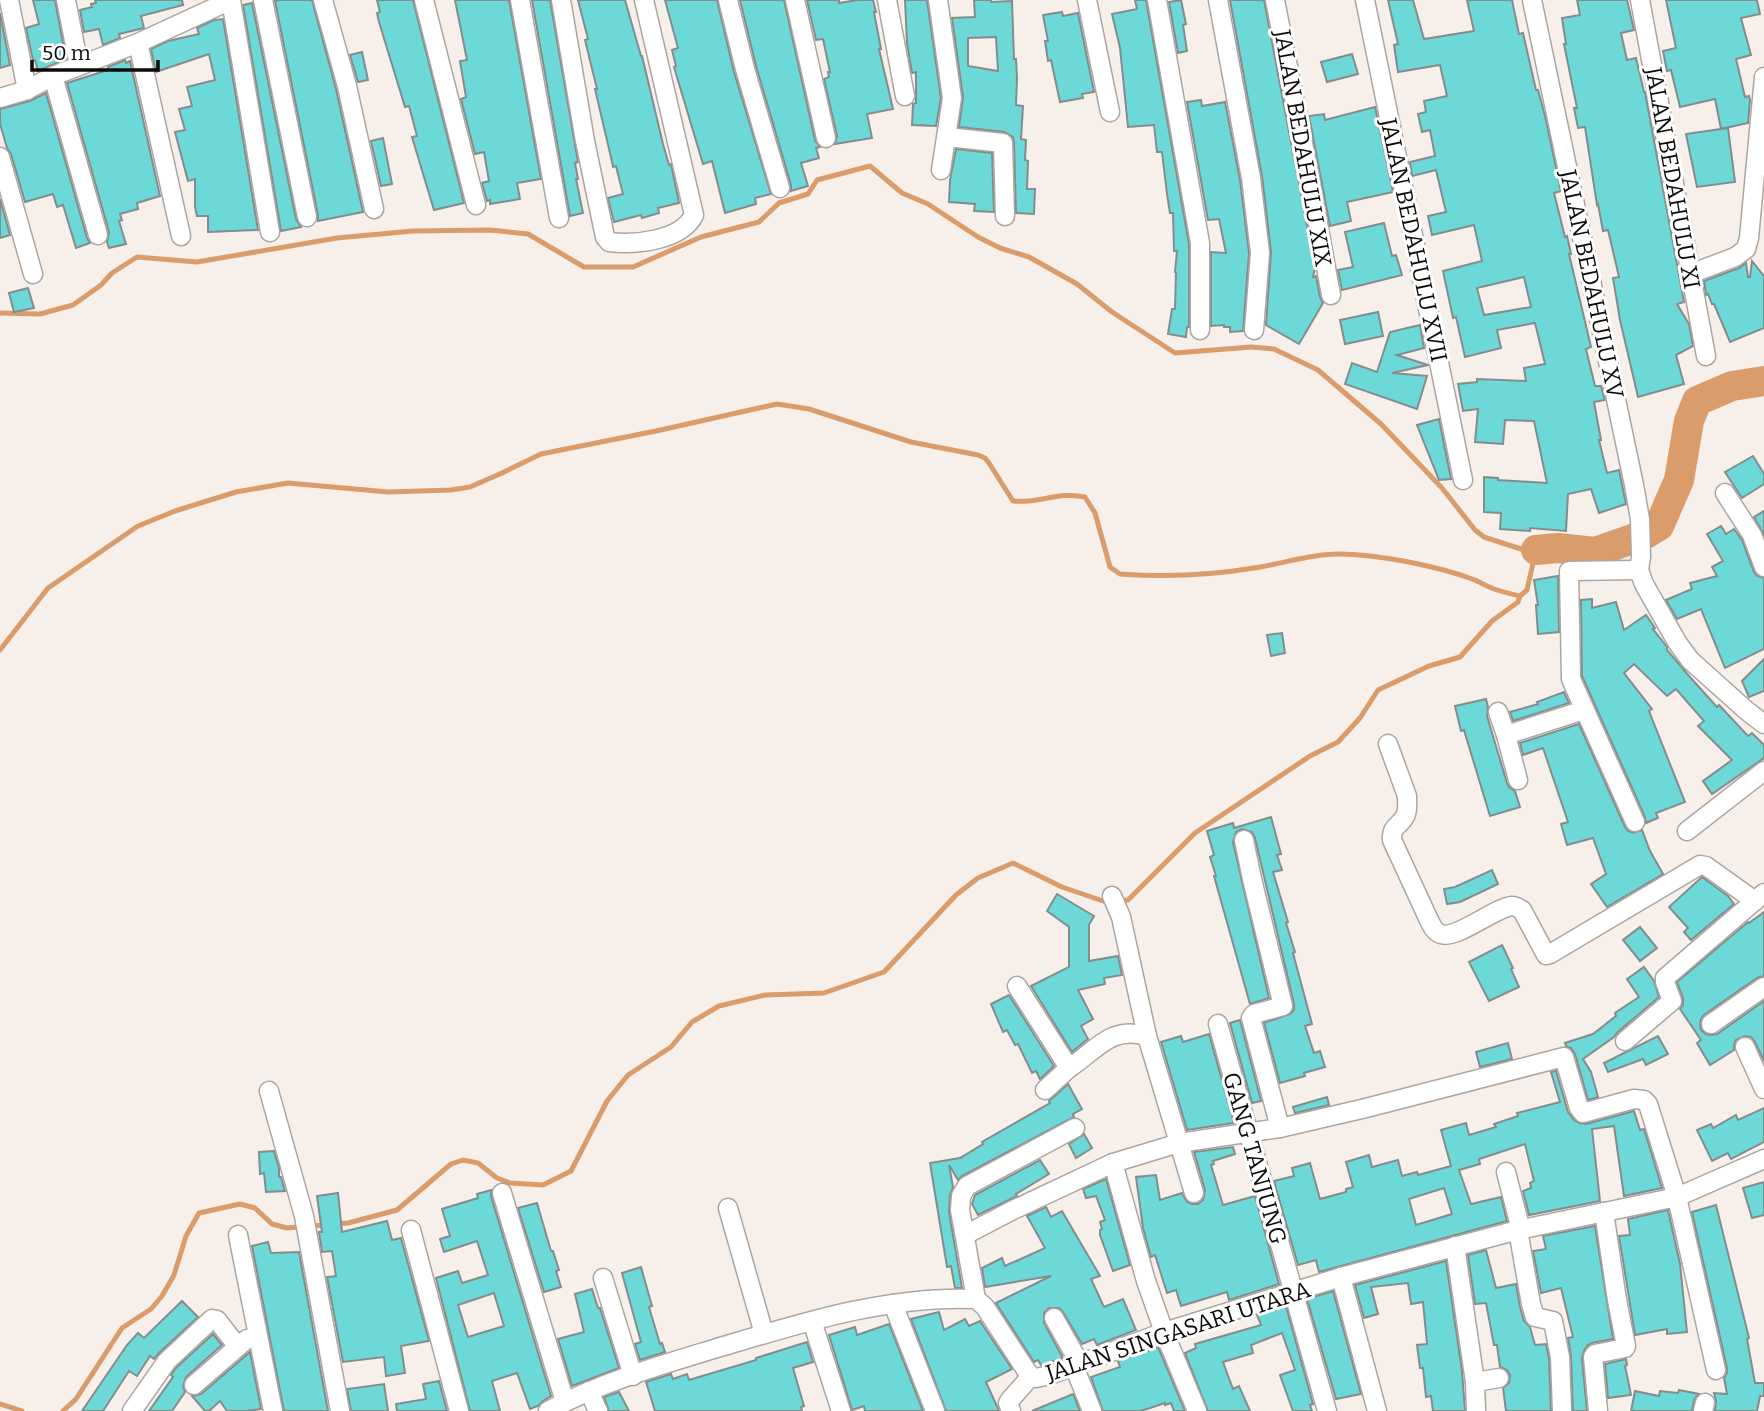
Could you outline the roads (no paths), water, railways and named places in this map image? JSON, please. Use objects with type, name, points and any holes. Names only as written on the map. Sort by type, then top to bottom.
[{"type":"street","points":[[9,0],[27,90]]},
{"type":"street","points":[[66,0],[79,66]]},
{"type":"street","points":[[0,98],[27,90],[53,76],[138,43],[199,8],[231,0],[270,232]]},
{"type":"street","points":[[262,0],[307,217]]},
{"type":"street","points":[[323,0],[347,86],[374,209]]},
{"type":"street","points":[[424,0],[476,205]]},
{"type":"street","points":[[520,0],[559,218]]},
{"type":"street","points":[[561,0],[585,141],[605,237],[609,242],[618,243],[659,239],[674,234],[686,227],[694,215],[644,0]]},
{"type":"street","points":[[728,0],[780,188]]},
{"type":"street","points":[[795,0],[826,138]]},
{"type":"street","points":[[887,0],[905,96]]},
{"type":"street","points":[[938,0],[952,98],[941,170]]},
{"type":"street","points":[[1087,0],[1110,112]]},
{"type":"street","points":[[1157,0],[1200,243],[1200,330]]},
{"type":"street","points":[[1218,0],[1251,178],[1260,253],[1254,330]]},
{"type":"street","name":"JALAN BEDAHULU XIX","points":[[1275,0],[1331,295]]},
{"type":"street","name":"JALAN BEDAHULU XVII","points":[[1365,0],[1463,480]]},
{"type":"street","name":"JALAN BEDAHULU XV","points":[[1532,0],[1634,485],[1640,529],[1640,563]]},
{"type":"street","name":"JALAN BEDAHULU XI","points":[[1640,0],[1706,356]]},
{"type":"street","points":[[138,43],[181,236]]},
{"type":"street","points":[[53,76],[98,235]]},
{"type":"street","points":[[1690,274],[1735,257],[1746,248],[1764,76]]},
{"type":"street","points":[[947,137],[1003,143],[1005,216]]},
{"type":"street","points":[[0,157],[33,275]]},
{"type":"street","points":[[1725,493],[1752,536],[1764,567]]},
{"type":"street","points":[[1635,822],[1571,679],[1570,571],[1640,563],[1644,584],[1690,660],[1764,724]]},
{"type":"street","points":[[1506,735],[1584,709]]},
{"type":"street","points":[[1497,712],[1518,780]]},
{"type":"street","points":[[1388,744],[1408,803],[1405,817],[1393,830],[1392,839],[1428,918],[1433,927],[1444,936],[1504,909],[1515,907],[1522,910],[1546,955],[1700,865],[1760,897],[1665,978],[1672,1001],[1625,1041]]},
{"type":"street","points":[[1687,831],[1764,771]]},
{"type":"street","points":[[1244,840],[1283,1006],[1254,1014],[1251,1018],[1280,1128]]},
{"type":"street","points":[[1112,896],[1121,917],[1147,1036],[1194,1193]]},
{"type":"street","points":[[1017,986],[1069,1069]]},
{"type":"street","points":[[1711,1024],[1764,987]]},
{"type":"street","name":"GANG TANJUNG","points":[[1218,1024],[1327,1411]]},
{"type":"street","points":[[1045,1090],[1092,1050],[1115,1036],[1133,1032],[1147,1036]]},
{"type":"street","points":[[1745,1046],[1764,1089]]},
{"type":"street","points":[[965,1235],[1113,1163],[1179,1143],[1280,1128],[1564,1057],[1581,1112],[1634,1099],[1644,1100],[1648,1104],[1677,1197],[1716,1370]]},
{"type":"street","points":[[269,1091],[304,1216],[341,1411]]},
{"type":"street","points":[[548,1411],[589,1391],[681,1359],[812,1321],[893,1304],[976,1299],[960,1200],[967,1186],[1075,1128]]},
{"type":"street","name":"JALAN SINGASARI UTARA","points":[[976,1299],[985,1307],[1031,1376],[1041,1377],[1164,1332],[1341,1277],[1519,1230],[1677,1197],[1764,1159]]},
{"type":"street","points":[[1113,1163],[1146,1281],[1197,1411]]},
{"type":"street","points":[[1506,1172],[1535,1317],[1553,1321],[1560,1357],[1562,1411]]},
{"type":"street","points":[[502,1193],[565,1402]]},
{"type":"street","points":[[728,1209],[764,1334]]},
{"type":"street","points":[[1598,1411],[1593,1357],[1595,1354],[1626,1346],[1604,1212]]},
{"type":"street","points":[[411,1230],[459,1411]]},
{"type":"street","points":[[238,1235],[273,1411]]},
{"type":"street","points":[[1455,1246],[1475,1382],[1476,1411]]},
{"type":"street","points":[[1341,1277],[1377,1411]]},
{"type":"street","points":[[603,1278],[633,1376]]},
{"type":"street","points":[[893,1304],[936,1411]]},
{"type":"street","points":[[1054,1318],[1077,1365],[1092,1411]]},
{"type":"street","points":[[132,1411],[167,1361],[212,1319],[217,1320],[238,1347]]},
{"type":"street","points":[[812,1321],[841,1411]]},
{"type":"street","points":[[194,1385],[257,1330]]},
{"type":"street","points":[[1011,1411],[1008,1403],[1031,1376]]},
{"type":"street","points":[[1475,1382],[1499,1378]]},
{"type":"street","points":[[589,1391],[598,1411]]},
{"type":"waterway","points":[[0,313],[40,314],[73,305],[101,285],[112,273],[137,257],[197,262],[337,238],[413,231],[490,230],[528,234],[584,267],[633,267],[701,237],[759,222],[779,203],[808,194],[817,180],[870,166],[902,193],[928,204],[978,237],[1000,248],[1029,257],[1077,284],[1112,312],[1175,353],[1251,347],[1274,349],[1318,370],[1381,424],[1442,488],[1475,530],[1484,537],[1521,549],[1536,550],[1527,590],[1518,602],[1492,621],[1460,657],[1429,666],[1378,690],[1360,718],[1338,742],[1310,756],[1195,833],[1128,900],[1119,901]]},
{"type":"waterway","points":[[1536,550],[1558,548],[1595,552],[1644,535],[1659,526],[1679,480],[1689,421],[1697,401],[1732,386],[1764,381]]},
{"type":"waterway","points":[[0,650],[48,588],[138,526],[175,511],[236,492],[288,483],[388,492],[470,487],[541,454],[777,404],[809,409],[911,442],[978,455],[989,463],[1013,501],[1085,497],[1095,513],[1110,567],[1120,574],[1204,574],[1338,554],[1389,559],[1443,570],[1520,596]]},
{"type":"waterway","points":[[63,1411],[76,1399],[122,1328],[151,1309],[162,1296],[174,1275],[186,1236],[199,1213],[240,1204],[255,1208],[272,1224],[287,1228],[348,1223],[397,1210],[451,1164],[463,1160],[478,1163],[497,1178],[510,1183],[543,1185],[571,1171],[607,1101],[628,1075],[671,1047],[692,1022],[719,1006],[765,995],[824,993],[884,972],[956,895],[978,878],[1013,863],[1062,887],[1109,903]]},
{"type":"waterway","points":[[0,1404],[22,1411]]}]
